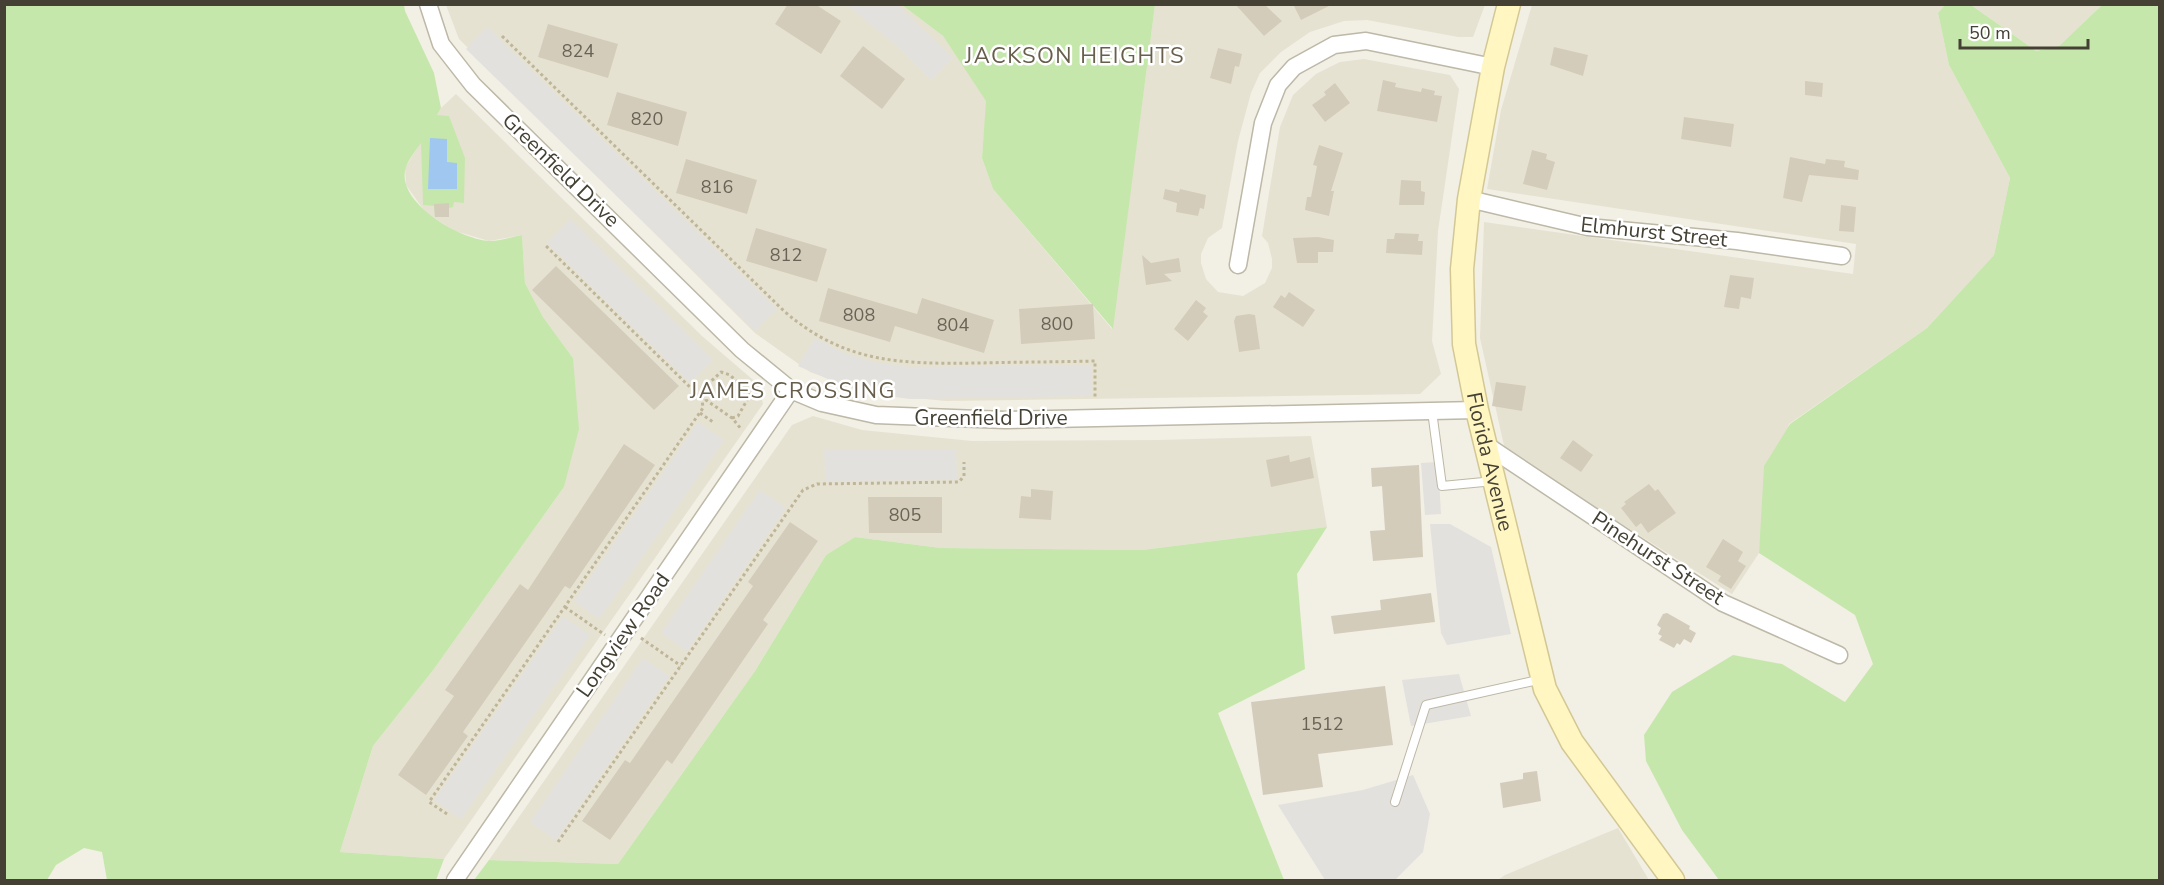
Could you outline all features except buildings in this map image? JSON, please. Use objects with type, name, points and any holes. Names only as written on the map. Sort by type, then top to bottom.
[{"type":"main road","name":"Florida Avenue","points":[[1509,4],[1493,67],[1469,199],[1461,269],[1464,334],[1477,410],[1543,679],[1572,742],[1674,880]]},
{"type":"street","name":"Greenfield Drive","points":[[428,4],[441,44],[473,85],[742,350],[791,390],[822,403],[876,415],[1005,420],[1477,410]]},
{"type":"street","points":[[1238,265],[1263,123],[1278,85],[1294,68],[1334,45],[1366,41],[1493,67]]},
{"type":"street","name":"Elmhurst Street","points":[[1469,199],[1588,227],[1737,241],[1842,256]]},
{"type":"street","name":"Longview Road","points":[[455,880],[791,390]]},
{"type":"street","name":"Pinehurst Street","points":[[1486,444],[1723,603],[1839,655]]},
{"type":"lane","points":[[1432,411],[1442,486],[1495,481]]},
{"type":"lane","points":[[1395,802],[1426,705],[1543,679]]},
{"type":"path","points":[[502,36],[785,312],[817,336],[859,355],[909,363],[1095,361],[1095,399]]},
{"type":"path","points":[[544,244],[704,400],[732,418],[742,429],[737,438]]},
{"type":"path","points":[[447,814],[429,802],[700,413],[704,390],[708,382],[718,373],[727,372],[750,395],[738,416],[732,418]]},
{"type":"path","points":[[700,413],[713,422]]},
{"type":"path","points":[[558,842],[803,490],[817,484],[959,482],[964,476],[963,462]]},
{"type":"path","points":[[565,607],[605,635]]},
{"type":"path","points":[[641,638],[681,666]]},
{"type":"shaded area","points":[[446,5],[902,5],[943,36],[987,101],[982,158],[993,189],[1112,329],[1155,5],[1485,5],[1473,37],[1458,37],[1367,20],[1344,21],[1310,32],[1281,52],[1260,73],[1251,93],[1238,141],[1222,228],[1208,238],[1201,254],[1206,279],[1218,292],[1243,296],[1265,283],[1272,268],[1272,259],[1268,243],[1262,236],[1280,127],[1293,95],[1316,74],[1340,62],[1364,59],[1450,75],[1459,89],[1438,231],[1432,341],[1441,374],[1420,394],[946,401],[873,394],[810,372],[755,333],[459,39]]},
{"type":"shaded area","points":[[847,5],[898,5],[953,58],[931,80],[896,45]]},
{"type":"shaded area","points":[[1532,5],[1945,5],[1938,13],[1949,65],[2010,178],[1994,255],[1927,328],[1789,424],[1762,518],[1759,553],[1732,594],[1505,450],[1480,338],[1484,222],[1853,274],[1856,244],[1487,189],[1501,110]]},
{"type":"shaded area","points":[[1971,5],[2102,5],[2059,46],[2036,51]]},
{"type":"shaded area","points":[[487,27],[777,309],[755,331],[466,49]]},
{"type":"shaded area","points":[[456,94],[702,336],[759,385],[763,404],[444,859],[340,852],[373,746],[434,669],[564,487],[573,358],[543,317],[525,283],[522,235],[489,241],[455,231],[426,213],[406,185],[405,168],[441,108]]},
{"type":"shaded area","points":[[570,219],[713,360],[690,383],[547,243]]},
{"type":"shaded area","points":[[815,338],[844,353],[873,362],[911,367],[1091,365],[1091,396],[910,399],[879,395],[844,386],[798,366]]},
{"type":"shaded area","points":[[813,416],[862,430],[972,441],[1311,436],[1327,527],[1142,550],[941,548],[855,537],[826,555],[755,671],[618,864],[489,860],[792,425]]},
{"type":"shaded area","points":[[698,422],[724,440],[599,619],[574,601]]},
{"type":"shaded area","points":[[956,449],[957,480],[825,481],[824,450]]},
{"type":"shaded area","points":[[1438,462],[1441,514],[1425,515],[1421,463]]},
{"type":"shaded area","points":[[760,490],[786,508],[687,651],[661,633]]},
{"type":"shaded area","points":[[1430,524],[1450,524],[1491,547],[1511,634],[1447,645],[1441,633]]},
{"type":"shaded area","points":[[563,616],[590,635],[461,819],[434,800]]},
{"type":"shaded area","points":[[643,658],[669,676],[556,840],[530,822]]},
{"type":"shaded area","points":[[1459,674],[1471,716],[1411,726],[1402,680]]},
{"type":"shaded area","points":[[1413,775],[1430,814],[1423,852],[1395,880],[1325,880],[1278,805],[1363,790]]},
{"type":"shaded area","points":[[1618,828],[1649,880],[1498,880],[1505,875]]},
{"type":"green space","points":[[5,5],[404,5],[434,73],[441,108],[437,115],[449,116],[465,158],[464,203],[454,202],[453,207],[449,208],[449,217],[435,217],[434,206],[423,205],[421,143],[406,167],[405,180],[410,193],[433,217],[463,234],[490,241],[522,235],[525,283],[543,317],[573,358],[579,429],[564,487],[434,669],[373,746],[340,852],[444,859],[436,880],[107,880],[102,852],[84,848],[56,865],[47,880],[5,880]]},
{"type":"green space","points":[[902,5],[1155,5],[1113,329],[993,189],[982,158],[986,101],[943,36]]},
{"type":"green space","points":[[1945,5],[1971,5],[2036,51],[2059,46],[2102,5],[2159,5],[2159,880],[1719,880],[1682,830],[1646,761],[1644,735],[1672,692],[1733,655],[1782,664],[1845,702],[1873,664],[1855,615],[1759,553],[1764,466],[1790,424],[1927,328],[1994,255],[2010,178],[1949,65],[1938,13]]},
{"type":"green space","points":[[1327,527],[1297,574],[1305,669],[1218,713],[1284,880],[474,880],[489,860],[618,864],[755,671],[826,555],[855,537],[941,548],[1142,550]]},
{"type":"water","points":[[430,138],[447,139],[447,162],[457,163],[457,189],[428,189]]},
{"type":"district","name":"JACKSON HEIGHTS","points":[[1075,55]]},
{"type":"district","name":"JAMES CROSSING","points":[[793,390]]}]
